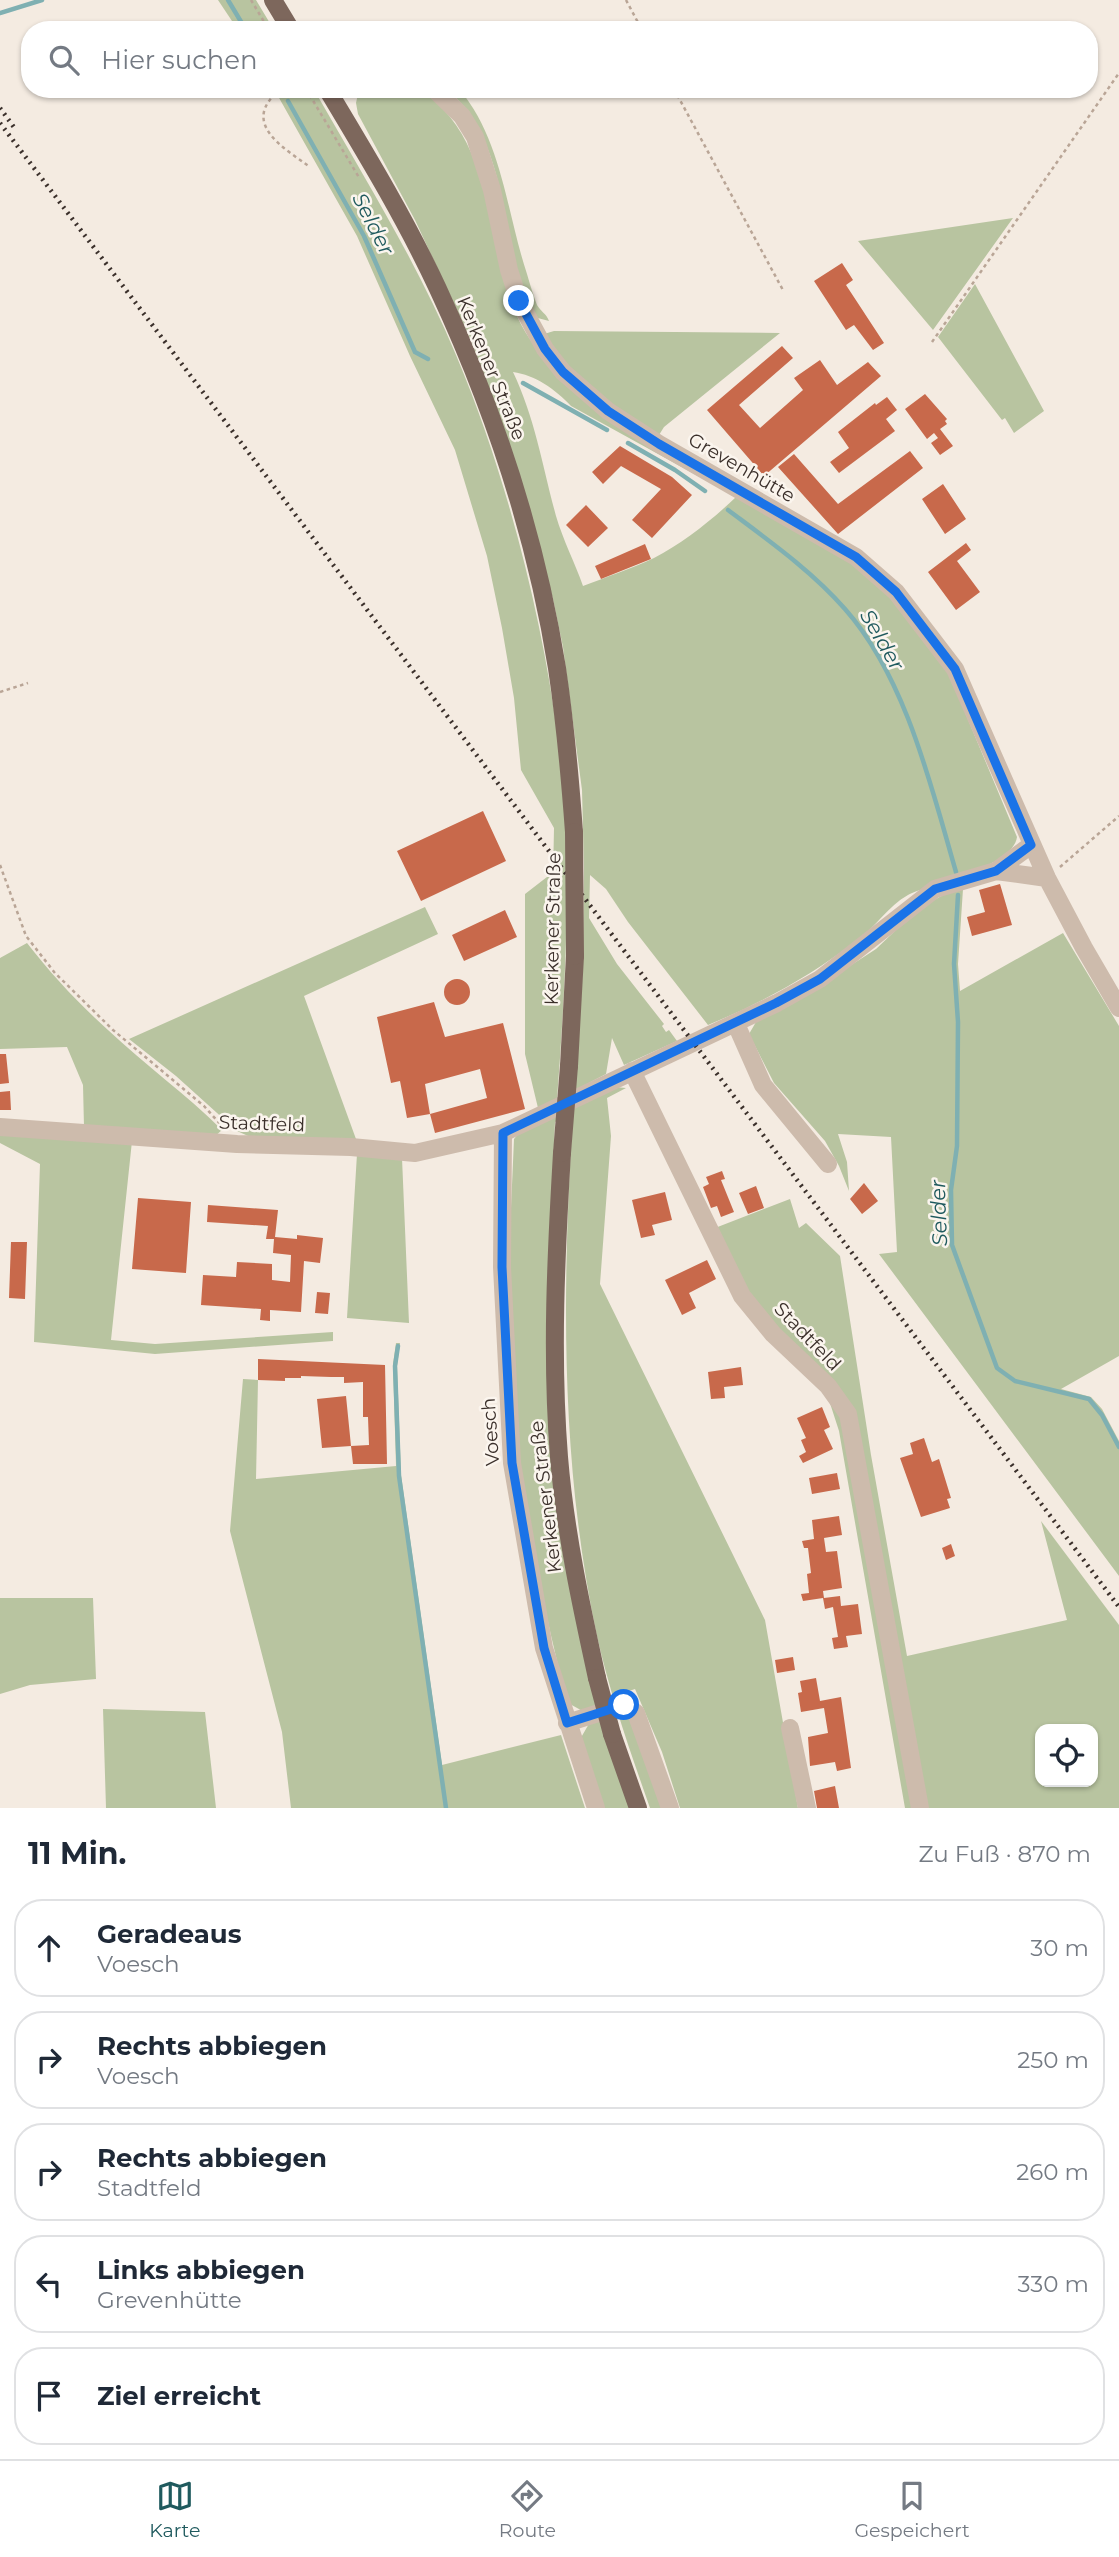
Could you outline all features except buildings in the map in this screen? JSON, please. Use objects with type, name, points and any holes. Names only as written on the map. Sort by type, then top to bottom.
[{"type":"main road","points":[[272,0],[285,21]]},
{"type":"main road","name":"Kerkener Straße","points":[[332,98],[437,287],[474,373],[508,468],[539,578],[555,656],[564,714],[574,832],[575,956],[556,1262],[554,1360],[559,1459],[577,1584],[597,1678],[612,1734],[638,1808]]},
{"type":"street","name":"Grevenhütte","points":[[443,98],[462,116],[475,137],[492,190],[512,281],[531,327],[563,372],[608,411],[659,444],[856,557],[896,592],[955,669],[1031,845],[1084,948],[1119,1008]]},
{"type":"street","name":"Stadtfeld","points":[[0,1127],[237,1144],[351,1147],[415,1153],[503,1133],[736,1024],[820,979],[935,889],[996,871],[1031,845]]},
{"type":"street","name":"Stadtfeld","points":[[996,871],[1047,878]]},
{"type":"street","points":[[736,1024],[763,1085],[828,1164]]},
{"type":"street","name":"Stadtfeld","points":[[632,1071],[742,1296],[773,1334],[828,1387],[848,1414],[920,1808]]},
{"type":"street","name":"Voesch","points":[[503,1133],[502,1267],[512,1463],[544,1648],[596,1808]]},
{"type":"street","points":[[567,1723],[624,1705],[636,1713],[670,1808]]},
{"type":"street","points":[[790,1728],[807,1808]]},
{"type":"path","points":[[251,0],[264,21]]},
{"type":"path","points":[[626,0],[637,21]]},
{"type":"path","points":[[932,342],[1119,73]]},
{"type":"path","points":[[273,98],[264,112],[264,124],[282,147],[310,167]]},
{"type":"path","points":[[311,98],[360,179]]},
{"type":"path","points":[[679,98],[784,292]]},
{"type":"path","points":[[0,692],[28,683]]},
{"type":"path","points":[[1047,878],[1119,816]]},
{"type":"path","points":[[0,865],[26,936],[55,973],[113,1030],[204,1106],[237,1144]]},
{"type":"green space","points":[[218,0],[256,0],[269,21],[232,21]]},
{"type":"green space","points":[[279,98],[319,98],[408,255],[441,321],[474,400],[506,495],[532,593],[558,739],[567,874],[557,1099],[538,1108],[525,1054],[525,894],[547,877],[553,877],[554,828],[521,770],[514,698],[502,628],[487,556],[455,450],[357,236]]},
{"type":"green space","points":[[357,98],[431,98],[435,101],[454,122],[468,145],[478,170],[504,277],[520,323],[558,375],[845,558],[885,591],[949,674],[1017,837],[1012,848],[1002,857],[971,872],[908,895],[863,936],[821,966],[767,998],[708,1025],[628,922],[606,889],[590,875],[589,918],[617,964],[664,1024],[662,1026],[666,1032],[669,1030],[677,1041],[624,1065],[612,1038],[606,1074],[575,1090],[583,966],[582,790],[563,647],[553,599],[504,428],[470,338],[415,220],[358,114]],"holes":[[[513,372],[544,384],[571,406],[736,497],[697,530],[665,552],[583,586],[559,525],[533,425]]]},
{"type":"green space","points":[[456,98],[465,98],[485,131],[502,178],[534,297],[549,321],[534,317],[525,295],[490,156],[480,131]]},
{"type":"green space","points":[[1013,218],[933,330],[858,241]]},
{"type":"green space","points":[[975,284],[1044,411],[1014,433],[1005,418],[1002,420],[938,337]]},
{"type":"green space","points":[[554,331],[780,333],[664,427],[659,435],[611,405],[567,366],[544,334]]},
{"type":"green space","points":[[954,889],[963,889],[958,964],[960,991],[1063,933],[1119,1026],[1119,1356],[1061,1389],[1091,1397],[1102,1409],[1119,1441],[1119,1576],[879,1254],[897,1252],[891,1137],[838,1134],[847,1162],[849,1191],[825,1141],[774,1083],[749,1034],[756,1022],[876,949],[918,909]]},
{"type":"green space","points":[[425,907],[438,934],[304,996],[356,1139],[257,1140],[237,1131],[176,1076],[129,1039]]},
{"type":"green space","points":[[27,943],[55,977],[97,1020],[222,1130],[214,1137],[84,1127],[83,1085],[67,1047],[0,1049],[0,958]]},
{"type":"green space","points":[[615,1087],[626,1088],[607,1098],[611,1136],[600,1284],[765,1620],[798,1808],[680,1808],[662,1752],[635,1689],[626,1692],[619,1704],[635,1721],[663,1808],[650,1808],[621,1722],[597,1636],[585,1571],[570,1441],[566,1310],[573,1113],[555,1122],[549,1255],[554,1470],[630,1808],[604,1808],[579,1741],[590,1722],[588,1714],[568,1703],[557,1661],[531,1534],[514,1406],[509,1307],[514,1139],[518,1134]]},
{"type":"green space","points":[[0,1133],[132,1141],[111,1340],[155,1344],[333,1332],[333,1341],[155,1354],[34,1342],[40,1164],[0,1143]]},
{"type":"green space","points":[[357,1154],[402,1158],[409,1323],[347,1318]]},
{"type":"green space","points":[[790,1199],[799,1228],[806,1223],[840,1256],[871,1455],[907,1656],[1067,1620],[1041,1521],[1119,1625],[1119,1808],[928,1808],[859,1430],[747,1291],[715,1228]]},
{"type":"green space","points":[[396,1343],[400,1343],[397,1366],[401,1475],[442,1765],[561,1735],[585,1808],[291,1808],[282,1732],[230,1531],[243,1379],[258,1380],[256,1479],[396,1466],[393,1364]]},
{"type":"green space","points":[[828,1397],[840,1409],[915,1808],[905,1808],[839,1431]]},
{"type":"green space","points":[[0,1598],[93,1598],[96,1679],[30,1685],[0,1694]]},
{"type":"green space","points":[[103,1709],[205,1712],[216,1808],[106,1808]]},
{"type":"waterway","name":"Selder","points":[[0,13],[42,0]]},
{"type":"waterway","name":"Selder","points":[[228,0],[241,21]]},
{"type":"waterway","name":"Selder","points":[[288,101],[364,236],[415,352],[428,359]]},
{"type":"waterway","name":"Selder","points":[[523,383],[607,430]]},
{"type":"waterway","name":"Selder","points":[[628,443],[705,491]]},
{"type":"waterway","name":"Selder","points":[[728,510],[789,556],[818,582],[845,609],[885,667],[914,734],[956,872]]},
{"type":"waterway","name":"Selder","points":[[958,895],[954,964],[958,1022],[957,1146],[951,1190],[952,1245],[997,1368],[1015,1381],[1089,1399],[1102,1415],[1119,1447]]},
{"type":"waterway","points":[[398,1346],[395,1366],[399,1476],[446,1808]]},
{"type":"railway","points":[[0,108],[16,130]]},
{"type":"railway","points":[[0,123],[1119,1607]]},
{"type":"route","points":[[519,301],[531,327],[563,372],[608,411],[659,444],[856,557],[896,592],[955,669],[1031,845],[996,871],[935,889],[820,979],[776,1003],[503,1133],[502,1267],[512,1463],[544,1648],[567,1723],[624,1705]]}]
